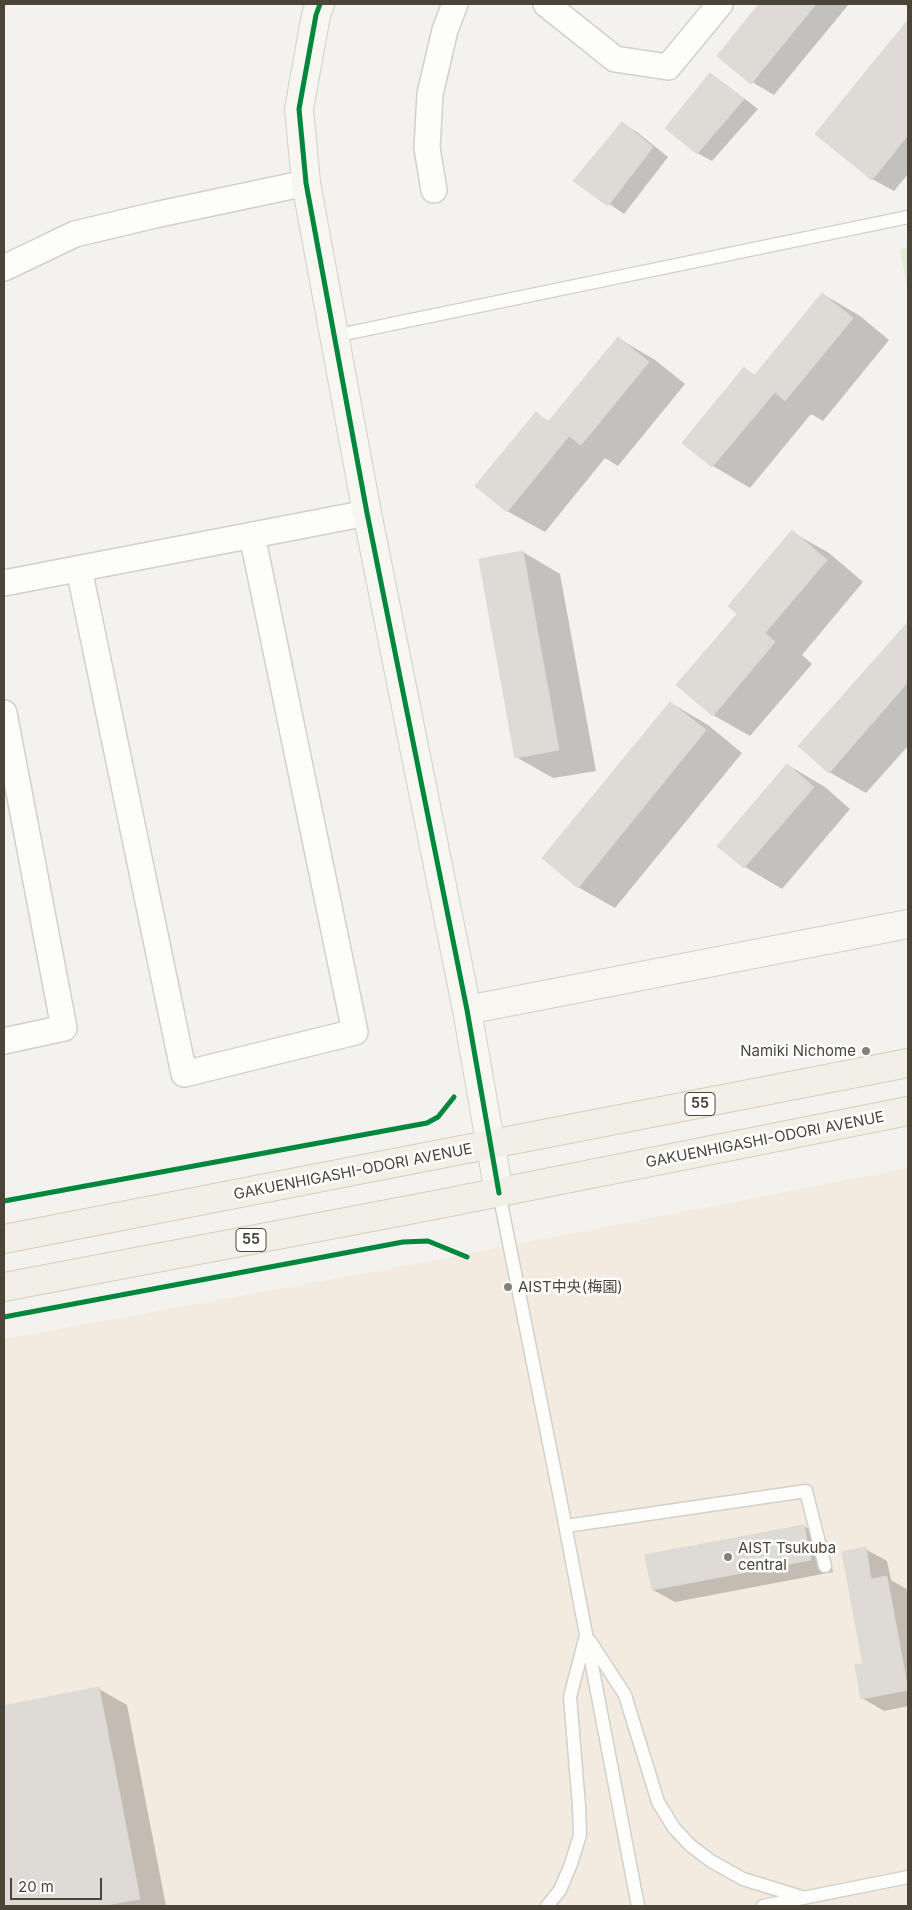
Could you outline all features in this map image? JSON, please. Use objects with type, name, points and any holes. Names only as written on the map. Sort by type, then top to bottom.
[{"type":"main road","name":"GAKUENHIGASHI-ODORI AVENUE","points":[[4,1239],[908,1063]]},
{"type":"main road","name":"GAKUENHIGASHI-ODORI AVENUE","points":[[4,1288],[908,1112]]},
{"type":"street","points":[[320,4],[316,15],[299,110],[306,183],[367,513],[467,1010],[499,1193]]},
{"type":"street","points":[[434,190],[427,148],[430,94],[445,30],[455,4]]},
{"type":"street","points":[[546,4],[614,59],[668,67],[720,4]]},
{"type":"street","points":[[4,268],[75,234],[306,183]]},
{"type":"street","points":[[4,583],[367,513]]},
{"type":"street","points":[[79,569],[184,1074],[355,1032],[252,535]]},
{"type":"street","points":[[4,713],[64,1028],[4,1041]]},
{"type":"street","points":[[467,1010],[908,924]]},
{"type":"lane","points":[[334,336],[908,217]]},
{"type":"lane","points":[[499,1193],[566,1526],[638,1906]]},
{"type":"lane","points":[[566,1526],[806,1491],[825,1566]]},
{"type":"lane","points":[[586,1635],[625,1695],[658,1802],[674,1828],[691,1846],[711,1862],[743,1879],[805,1898]]},
{"type":"lane","points":[[547,1906],[560,1890],[580,1835],[570,1696],[586,1635]]},
{"type":"lane","points":[[763,1906],[908,1877]]},
{"type":"shaded area","name":"AIST Tsukuba central","points":[[908,1168],[908,1906],[4,1906],[4,1339],[409,1265]]},
{"type":"green space","points":[[908,247],[908,292],[900,249]]},
{"type":"building","points":[[759,4],[816,4],[751,84],[717,56]]},
{"type":"building","points":[[908,20],[908,135],[872,180],[815,134]]},
{"type":"building","points":[[710,73],[744,99],[697,154],[665,128]]},
{"type":"building","points":[[622,122],[653,147],[608,206],[573,181]]},
{"type":"building","points":[[822,293],[853,318],[785,401],[775,392],[712,467],[682,443],[744,367],[754,376]]},
{"type":"building","points":[[618,337],[649,362],[581,445],[569,436],[507,512],[475,486],[536,412],[548,422]]},
{"type":"building","points":[[792,530],[827,560],[765,633],[775,642],[713,716],[676,685],[737,614],[728,606]]},
{"type":"building","points":[[523,551],[559,750],[515,758],[479,559]]},
{"type":"building","points":[[908,622],[908,682],[829,773],[798,746]]},
{"type":"building","points":[[670,702],[706,730],[578,888],[542,858]]},
{"type":"building","points":[[787,764],[814,787],[744,868],[717,846]]},
{"type":"building","name":"AIST Tsukuba central","points":[[804,1525],[811,1560],[652,1590],[645,1555]]},
{"type":"building","points":[[866,1547],[871,1579],[887,1576],[908,1690],[861,1699],[855,1665],[863,1664],[842,1552]]},
{"type":"building","points":[[99,1687],[140,1899],[101,1906],[4,1906],[4,1706]]},
{"type":"cycle path","points":[[320,4],[316,15],[299,109],[306,183],[367,513],[467,1010],[499,1193]]},
{"type":"cycle path","points":[[4,1201],[427,1123],[438,1117],[454,1097]]},
{"type":"cycle path","points":[[4,1317],[403,1242],[428,1241],[467,1257]]},
{"type":"place","name":"Namiki Nichome","points":[[866,1051]]},
{"type":"place","name":"AIST中央(梅園)","points":[[508,1287]]},
{"type":"place","name":"AIST Tsukuba central","points":[[728,1557]]}]
